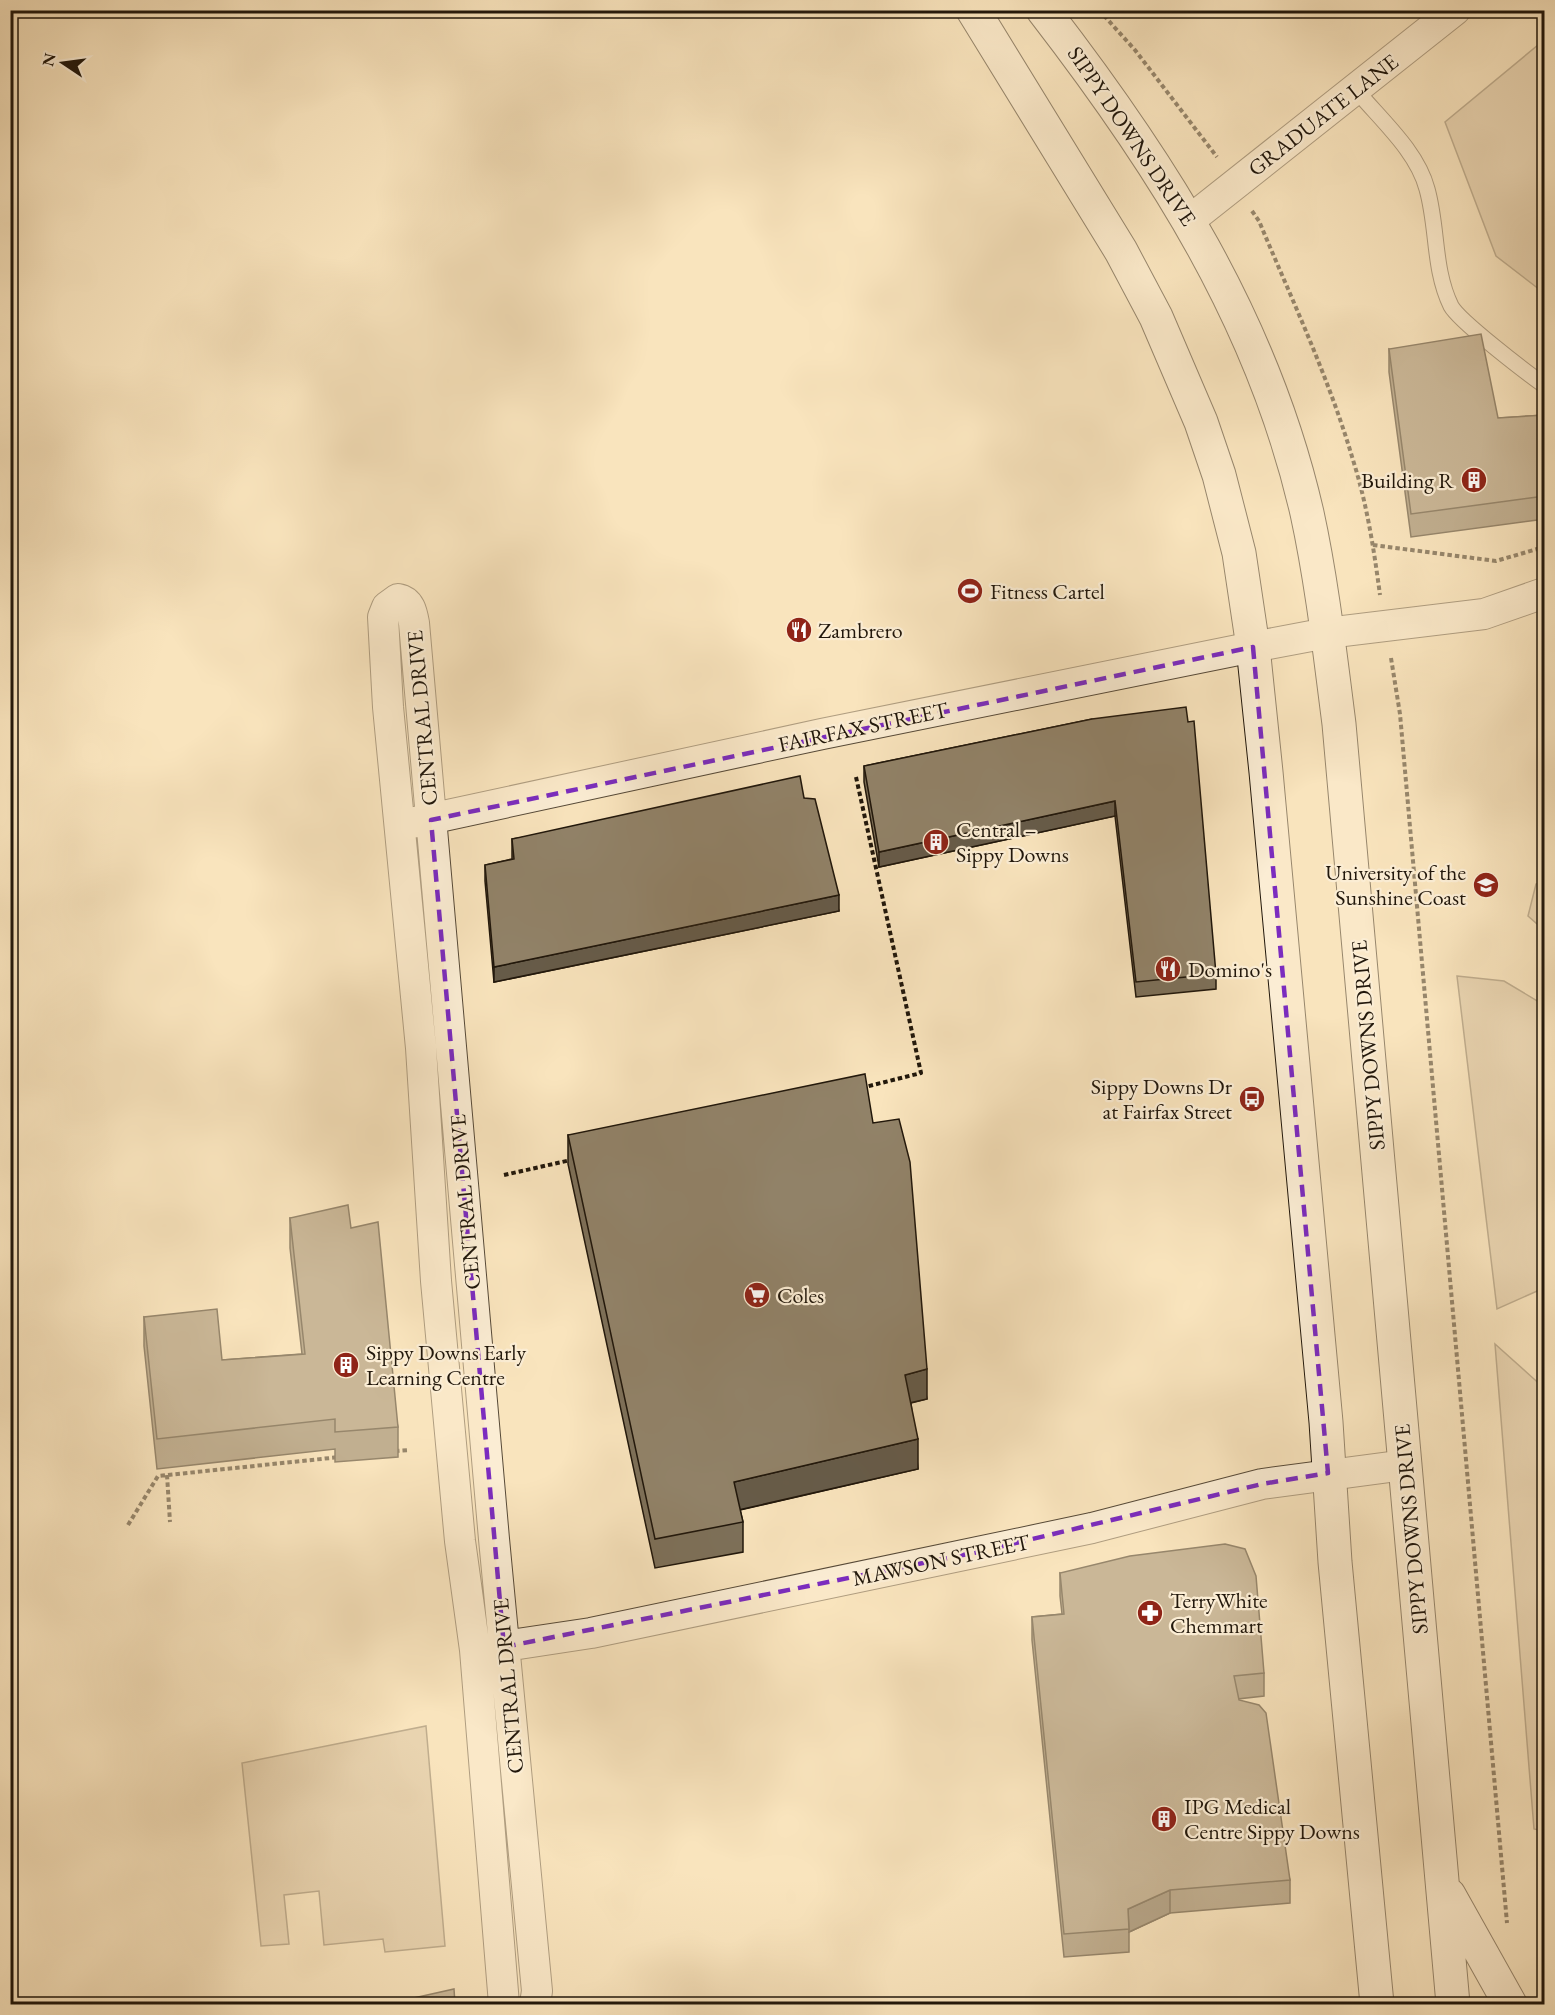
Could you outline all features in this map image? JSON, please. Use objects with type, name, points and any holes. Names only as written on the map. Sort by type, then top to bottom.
[{"type":"main road","points":[[974,10],[1121,251],[1156,317],[1183,378],[1219,475],[1239,553],[1253,647],[1325,1410],[1328,1473],[1377,2004]]},
{"type":"main road","name":"SIPPY DOWNS DRIVE","points":[[1043,10],[1148,152],[1190,220],[1244,330],[1290,450],[1308,521],[1327,633],[1339,724],[1453,2004]]},
{"type":"main road","points":[[1442,1883],[1510,2004]]},
{"type":"street","name":"GRADUATE LANE","points":[[1190,220],[1455,10]]},
{"type":"street","name":"FAIRFAX STREET","points":[[399,825],[431,820],[822,734],[1253,647],[1327,633],[1484,614],[1545,592]]},
{"type":"street","name":"CENTRAL DRIVE","points":[[504,2004],[490,1649],[431,820],[414,623],[407,604],[398,599],[387,607],[382,627],[421,1048],[436,1281],[456,1501],[490,1649],[537,1991],[535,2004]]},
{"type":"street","name":"MAWSON STREET","points":[[490,1649],[591,1633],[966,1555],[1092,1528],[1262,1484],[1328,1473],[1405,1465]]},
{"type":"lane","points":[[1356,90],[1416,161],[1427,190],[1436,255],[1452,307],[1517,366],[1545,385]]},
{"type":"path","points":[[1373,545],[1496,561],[1545,547]]},
{"type":"path","points":[[856,777],[921,1073],[861,1088]]},
{"type":"path","points":[[504,1175],[572,1160]]},
{"type":"path","points":[[386,1452],[409,1450]]},
{"type":"path","points":[[128,1525],[158,1476],[352,1456]]},
{"type":"path","points":[[167,1475],[170,1522]]},
{"type":"highlighted area","points":[[1253,647],[1328,1473],[1262,1484],[978,1552],[504,1647],[431,820]]},
{"type":"shaded area","points":[[1544,40],[1544,293],[1496,256],[1445,122]]},
{"type":"shaded area","points":[[1544,881],[1544,930],[1528,916],[1536,884]]},
{"type":"shaded area","points":[[1457,976],[1504,981],[1544,1005],[1544,1288],[1497,1309]]},
{"type":"shaded area","points":[[1495,1344],[1544,1388],[1544,1831],[1534,1829]]},
{"type":"shaded area","points":[[426,1726],[445,1946],[385,1952],[383,1939],[324,1945],[319,1891],[284,1895],[289,1944],[261,1946],[242,1763]]},
{"type":"building","name":"Building R","points":[[1481,334],[1498,418],[1545,415],[1545,496],[1411,514],[1389,349]]},
{"type":"building","name":"Central – Sippy Downs","points":[[1186,707],[1188,722],[1194,721],[1216,974],[1136,982],[1115,801],[879,852],[864,766],[1092,719]]},
{"type":"building","points":[[800,776],[804,798],[815,799],[839,895],[494,967],[485,865],[514,859],[512,839]]},
{"type":"building","name":"Coles","points":[[865,1074],[873,1123],[899,1119],[910,1162],[927,1369],[905,1375],[918,1439],[734,1482],[743,1522],[655,1539],[568,1135]]},
{"type":"building","name":"Sippy Downs Early Learning Centre","points":[[348,1205],[351,1228],[378,1222],[398,1427],[335,1432],[335,1419],[157,1439],[144,1317],[217,1309],[222,1360],[305,1354],[290,1218]]},
{"type":"building","name":"IPG Medical Centre Sippy Downs","points":[[1225,1544],[1245,1549],[1256,1576],[1264,1673],[1234,1676],[1239,1700],[1259,1705],[1266,1713],[1290,1880],[1170,1890],[1128,1909],[1129,1929],[1064,1934],[1032,1617],[1064,1614],[1060,1573],[1130,1556]]},
{"type":"building","points":[[454,1989],[455,2004],[387,2004]]},
{"type":"place","name":"Building R","points":[[1474,480]]},
{"type":"place","name":"Fitness Cartel","points":[[970,591]]},
{"type":"place","name":"Zambrero","points":[[799,630]]},
{"type":"place","name":"Central – Sippy Downs","points":[[936,842]]},
{"type":"place","name":"University of the Sunshine Coast","points":[[1486,885]]},
{"type":"place","name":"Domino's","points":[[1168,969]]},
{"type":"place","name":"Sippy Downs Dr at Fairfax Street","points":[[1252,1099]]},
{"type":"place","name":"Coles","points":[[757,1295]]},
{"type":"place","name":"Sippy Downs Early Learning Centre","points":[[346,1365]]},
{"type":"place","name":"TerryWhite Chemmart","points":[[1150,1613]]},
{"type":"place","name":"IPG Medical Centre Sippy Downs","points":[[1164,1819]]}]
